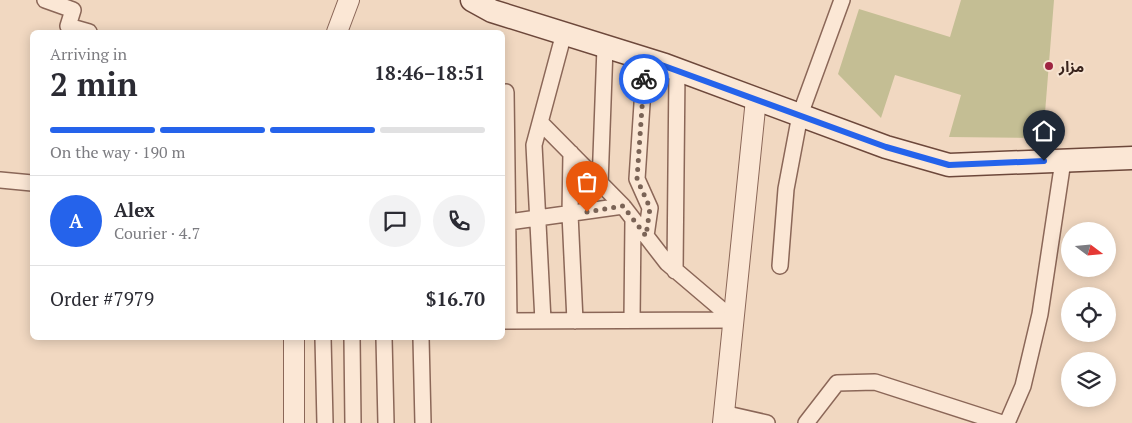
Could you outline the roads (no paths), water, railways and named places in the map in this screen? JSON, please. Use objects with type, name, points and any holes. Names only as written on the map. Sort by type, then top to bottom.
[{"type":"main road","points":[[472,0],[492,11],[645,59],[886,147],[949,165],[1132,158]]},
{"type":"street","points":[[45,0],[73,10],[68,26],[82,30]]},
{"type":"street","points":[[338,30],[349,0]]},
{"type":"street","points":[[780,266],[786,189],[800,115],[842,0]]},
{"type":"street","points":[[543,321],[534,145],[564,34]]},
{"type":"street","points":[[600,184],[605,47]]},
{"type":"street","points":[[645,59],[637,179],[650,208],[646,236]]},
{"type":"street","points":[[675,271],[677,70]]},
{"type":"street","points":[[506,92],[506,321],[734,320]]},
{"type":"street","points":[[756,99],[723,418],[768,423]]},
{"type":"street","points":[[540,122],[623,206],[675,271],[734,320]]},
{"type":"street","points":[[571,153],[570,214],[575,321]]},
{"type":"street","points":[[1007,423],[1022,386],[1040,314],[1063,161]]},
{"type":"street","points":[[0,180],[30,183]]},
{"type":"street","points":[[505,223],[623,206]]},
{"type":"street","points":[[632,320],[633,220]]},
{"type":"street","points":[[294,340],[294,423]]},
{"type":"street","points":[[323,340],[325,423]]},
{"type":"street","points":[[352,340],[353,423]]},
{"type":"street","points":[[384,340],[386,423]]},
{"type":"street","points":[[421,340],[423,423]]},
{"type":"street","points":[[806,423],[836,383],[875,382],[1002,423]]},
{"type":"place","name":"مزار","points":[[1049,66]]}]
